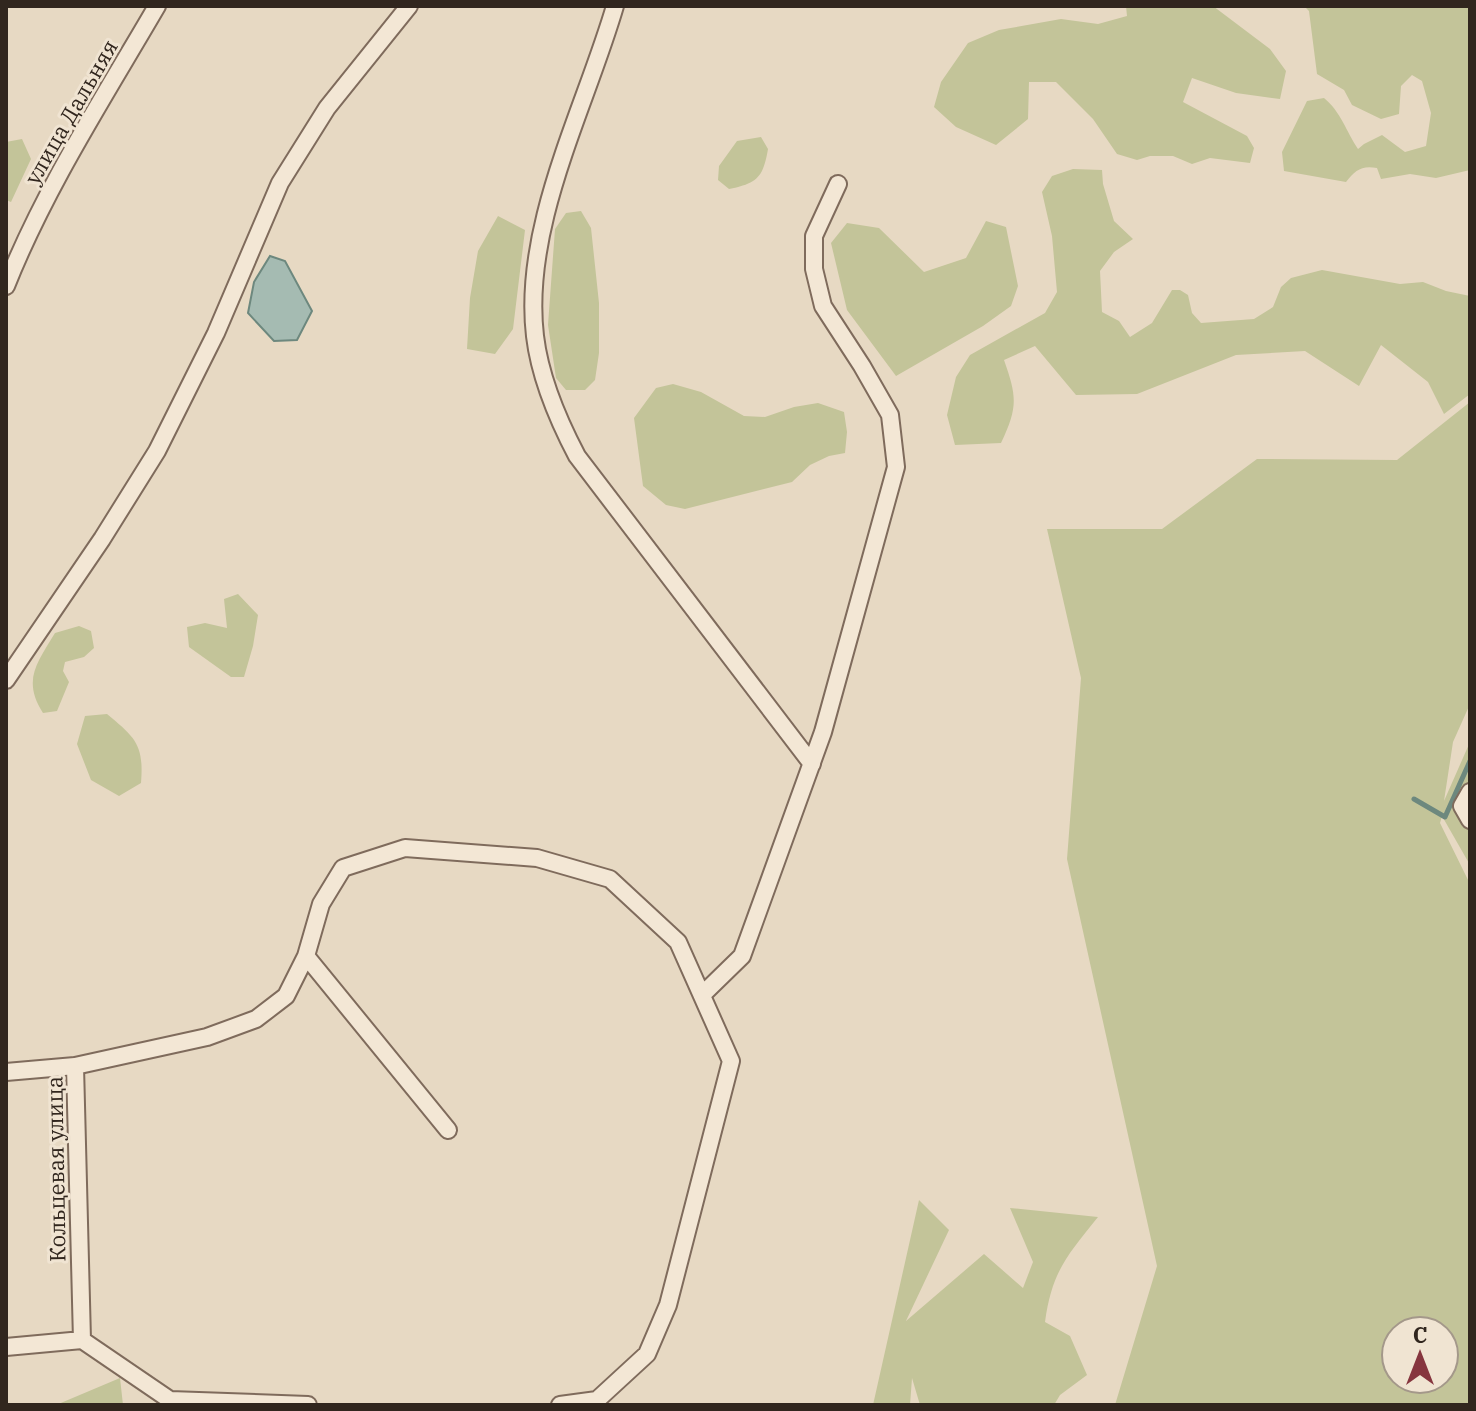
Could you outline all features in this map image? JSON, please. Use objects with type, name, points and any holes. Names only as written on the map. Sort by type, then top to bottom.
[{"type":"street","name":"улица Дальняя","points":[[6,286],[20,251],[60,173],[157,6]]},
{"type":"street","points":[[6,680],[102,539],[157,451],[216,333],[280,183],[327,108],[409,6]]},
{"type":"street","points":[[615,6],[557,173],[545,222],[534,298],[535,335],[543,377],[559,423],[577,456],[812,764]]},
{"type":"street","points":[[702,995],[742,956],[823,732],[896,467],[890,415],[823,306],[814,269],[814,236],[838,184]]},
{"type":"street","points":[[1470,792],[1462,806],[1470,820]]},
{"type":"street","name":"Кольцевая улица","points":[[82,1340],[75,1066],[207,1037],[256,1019],[286,996],[306,956],[321,904],[343,868],[405,848],[537,858],[610,879],[678,942],[731,1061],[668,1305],[647,1354],[597,1400],[560,1405]]},
{"type":"street","points":[[306,956],[448,1130]]},
{"type":"street","points":[[6,1072],[75,1066]]},
{"type":"street","points":[[6,1347],[82,1340],[169,1403],[308,1405]]},
{"type":"green space","points":[[1126,6],[1213,6],[1270,49],[1286,71],[1280,99],[1236,93],[1192,78],[1183,102],[1247,136],[1254,148],[1250,163],[1210,158],[1192,164],[1173,156],[1150,156],[1137,160],[1117,154],[1093,119],[1056,82],[1029,82],[1028,119],[996,145],[956,127],[934,107],[941,82],[968,43],[999,30],[1061,19],[1098,24],[1127,16]]},
{"type":"green space","points":[[1304,6],[1470,6],[1470,170],[1436,178],[1410,174],[1381,179],[1377,168],[1367,167],[1346,182],[1284,171],[1282,152],[1307,101],[1324,98],[1330,103],[1358,149],[1382,135],[1405,152],[1426,146],[1431,113],[1422,81],[1412,75],[1401,86],[1399,114],[1381,119],[1352,105],[1344,90],[1317,74],[1309,11]]},
{"type":"green space","points":[[761,137],[768,149],[761,173],[746,184],[729,189],[718,180],[719,166],[737,141]]},
{"type":"green space","points":[[22,139],[31,159],[11,202],[6,200],[6,142]]},
{"type":"green space","points":[[1073,169],[1102,170],[1114,221],[1133,239],[1114,252],[1100,271],[1102,312],[1119,321],[1130,337],[1152,323],[1172,290],[1188,295],[1192,313],[1201,323],[1254,319],[1273,307],[1281,287],[1291,278],[1322,270],[1400,284],[1423,282],[1470,296],[1470,394],[1444,414],[1428,382],[1381,345],[1359,386],[1305,351],[1236,355],[1137,394],[1076,395],[1035,346],[1004,360],[1014,402],[1001,443],[955,445],[947,415],[956,377],[970,355],[1045,313],[1057,292],[1052,236],[1042,192],[1052,176]]},
{"type":"green space","points":[[581,211],[591,228],[599,303],[599,353],[595,380],[585,390],[566,390],[556,378],[548,325],[555,229],[566,213]]},
{"type":"green space","points":[[498,216],[525,230],[513,329],[495,354],[467,349],[470,298],[478,251]]},
{"type":"green space","points":[[986,221],[1006,227],[1018,286],[1011,306],[983,326],[896,376],[847,310],[831,243],[847,223],[879,228],[924,272],[966,258]]},
{"type":"green space","points":[[673,384],[701,392],[744,416],[765,417],[818,403],[844,412],[847,432],[845,453],[810,465],[792,482],[685,509],[666,505],[643,486],[634,418],[656,388]]},
{"type":"green space","points":[[1470,402],[1470,704],[1453,742],[1444,801],[1470,742],[1470,865],[1442,816],[1440,823],[1470,884],[1470,1405],[1115,1405],[1157,1266],[1067,859],[1081,678],[1047,529],[1162,529],[1257,459],[1397,460]]},
{"type":"green space","points":[[238,594],[258,615],[244,677],[231,677],[189,647],[187,627],[205,623],[227,628],[224,599]]},
{"type":"green space","points":[[79,626],[91,631],[94,648],[84,657],[65,662],[63,671],[69,682],[57,711],[43,713],[33,691],[34,672],[55,633]]},
{"type":"green space","points":[[107,714],[131,736],[141,760],[141,783],[119,796],[91,780],[77,744],[85,716]]},
{"type":"green space","points":[[919,1200],[949,1230],[906,1321],[984,1254],[1023,1288],[1033,1262],[1010,1208],[1098,1217],[1062,1265],[1048,1304],[1045,1322],[1070,1336],[1087,1375],[1060,1395],[1054,1405],[920,1405],[912,1378],[910,1405],[873,1405]]},
{"type":"green space","points":[[120,1378],[123,1405],[56,1405]]},
{"type":"shaded area","points":[[270,256],[285,261],[312,311],[297,340],[274,341],[248,313],[254,282]]},
{"type":"waterway","points":[[1414,799],[1445,817],[1470,761]]}]
